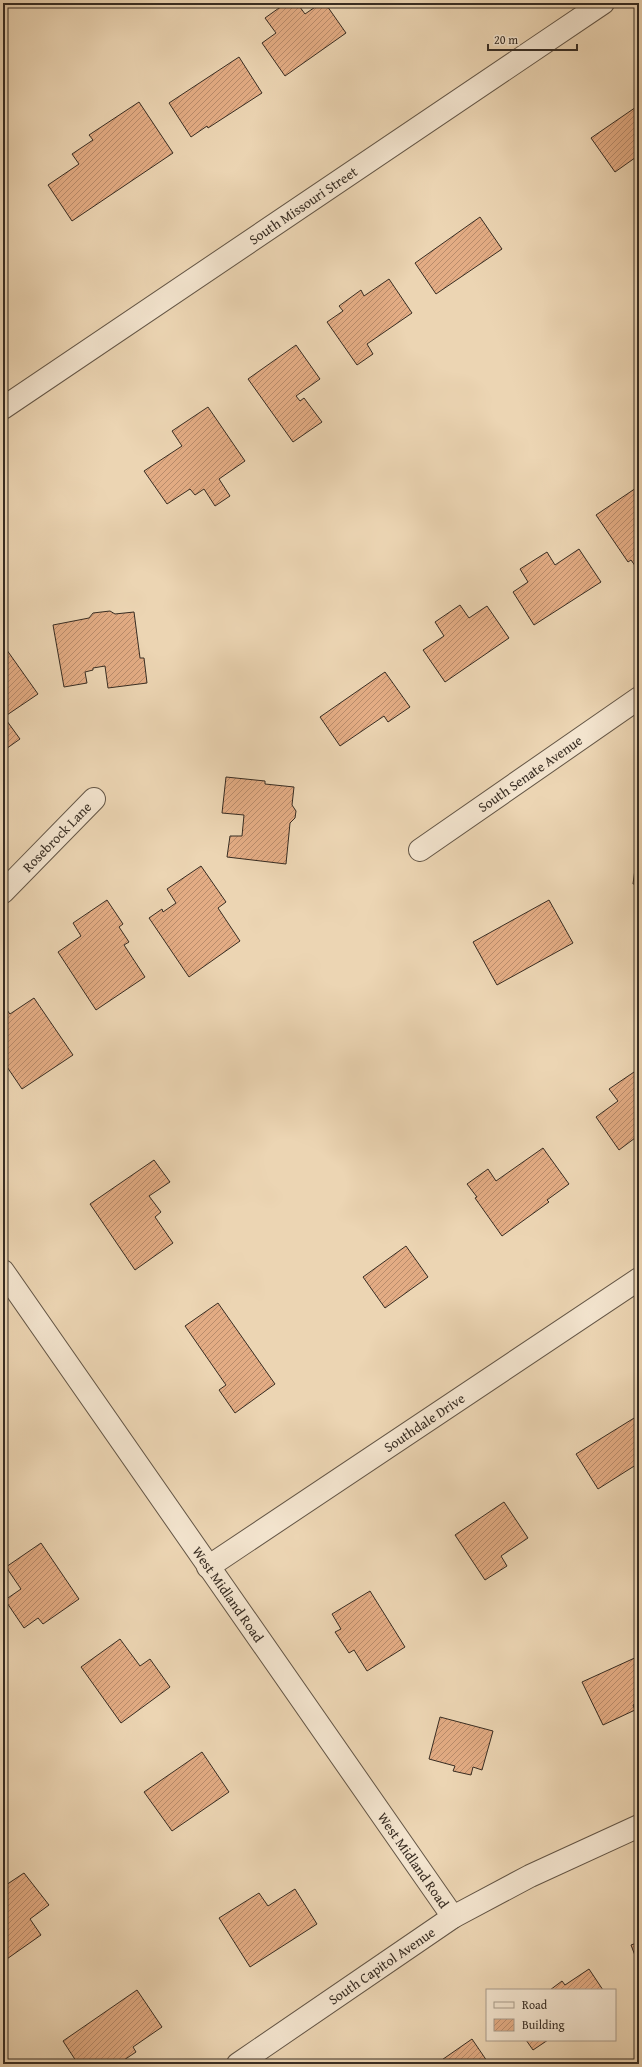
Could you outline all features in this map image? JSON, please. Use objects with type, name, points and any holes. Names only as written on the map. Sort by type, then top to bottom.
[{"type":"street","name":"South Missouri Street","points":[[3,408],[603,3]]},
{"type":"street","name":"South Senate Avenue","points":[[420,850],[639,698]]},
{"type":"street","name":"Rosebrock Lane","points":[[3,892],[94,799]]},
{"type":"street","name":"West Midland Road","points":[[3,1271],[453,1917]]},
{"type":"street","name":"Southdale Drive","points":[[208,1567],[639,1279]]},
{"type":"street","name":"South Capitol Avenue","points":[[238,2064],[453,1917],[530,1876],[639,1826]]},
{"type":"building","points":[[286,3],[297,3],[305,14],[321,3],[325,3],[346,33],[285,76],[262,43],[276,33],[265,18]]},
{"type":"building","points":[[239,57],[262,93],[208,128],[207,126],[191,137],[169,103]]},
{"type":"building","points":[[139,102],[173,153],[72,221],[48,185],[79,164],[72,154],[93,140],[89,135]]},
{"type":"building","points":[[639,105],[639,155],[615,172],[591,138]]},
{"type":"building","points":[[480,217],[502,249],[436,294],[415,263]]},
{"type":"building","points":[[389,279],[412,313],[367,344],[373,354],[357,365],[327,322],[343,311],[339,306],[361,290],[364,296]]},
{"type":"building","points":[[296,345],[320,379],[296,396],[300,401],[304,398],[322,422],[293,442],[248,379]]},
{"type":"building","points":[[208,407],[245,461],[219,479],[230,496],[215,506],[204,489],[195,495],[190,489],[167,504],[144,471],[182,446],[172,431]]},
{"type":"building","points":[[639,486],[638,570],[631,560],[628,562],[596,515]]},
{"type":"building","points":[[579,549],[601,582],[534,625],[513,592],[528,582],[520,569],[547,552],[555,565]]},
{"type":"building","points":[[460,605],[469,618],[487,606],[509,638],[445,682],[423,650],[444,636],[435,622]]},
{"type":"building","points":[[110,611],[115,614],[134,612],[140,658],[144,658],[147,683],[108,688],[105,666],[93,668],[93,670],[85,672],[87,683],[64,687],[53,625],[89,618],[93,613]]},
{"type":"building","points":[[4,646],[38,694],[4,717],[20,739],[3,751]]},
{"type":"building","points":[[385,672],[410,707],[388,722],[384,716],[340,746],[320,717]]},
{"type":"building","points":[[226,777],[265,781],[265,784],[294,787],[292,805],[296,811],[295,818],[290,823],[286,864],[227,857],[230,836],[242,836],[244,815],[222,813]]},
{"type":"building","points":[[639,839],[639,884],[633,884]]},
{"type":"building","points":[[201,866],[226,902],[218,908],[240,941],[189,977],[149,918],[162,909],[163,912],[176,903],[167,889]]},
{"type":"building","points":[[107,900],[123,924],[119,927],[129,942],[124,945],[145,977],[96,1010],[58,952],[81,936],[73,923]]},
{"type":"building","points":[[549,900],[573,943],[497,985],[473,942]]},
{"type":"building","points":[[34,998],[73,1055],[22,1089],[3,1061],[3,1005],[10,1014]]},
{"type":"building","points":[[637,1070],[639,1073],[639,1135],[619,1150],[596,1117],[618,1101],[609,1089]]},
{"type":"building","points":[[543,1148],[569,1184],[547,1200],[549,1202],[502,1236],[467,1184],[488,1169],[496,1181]]},
{"type":"building","points":[[154,1160],[170,1182],[149,1196],[161,1212],[155,1217],[173,1243],[135,1270],[90,1204]]},
{"type":"building","points":[[406,1246],[428,1277],[385,1308],[363,1277]]},
{"type":"building","points":[[218,1303],[275,1384],[235,1413],[219,1390],[226,1385],[185,1326]]},
{"type":"building","points":[[639,1415],[639,1463],[598,1489],[576,1454]]},
{"type":"building","points":[[504,1502],[528,1538],[501,1556],[507,1566],[485,1580],[455,1535]]},
{"type":"building","points":[[41,1543],[79,1599],[43,1624],[38,1618],[24,1628],[5,1600],[21,1589],[6,1567]]},
{"type":"building","points":[[370,1591],[405,1647],[367,1671],[354,1650],[349,1653],[335,1632],[341,1629],[332,1614]]},
{"type":"building","points":[[120,1639],[140,1666],[150,1659],[170,1687],[121,1723],[81,1667]]},
{"type":"building","points":[[639,1656],[639,1702],[633,1705],[635,1710],[603,1725],[582,1682]]},
{"type":"building","points":[[440,1717],[493,1731],[482,1770],[473,1767],[471,1775],[453,1771],[455,1766],[429,1759]]},
{"type":"building","points":[[202,1752],[229,1792],[172,1831],[144,1792]]},
{"type":"building","points":[[24,1873],[49,1905],[30,1919],[41,1935],[4,1961],[3,1887]]},
{"type":"building","points":[[295,1889],[317,1924],[250,1967],[219,1918],[259,1893],[268,1906]]},
{"type":"building","points":[[639,1942],[639,1966],[631,1945]]},
{"type":"building","points":[[589,1969],[602,1989],[551,1989],[562,1981],[565,1985]]},
{"type":"building","points":[[137,1990],[162,2027],[133,2047],[136,2052],[118,2064],[78,2064],[63,2041]]},
{"type":"building","points":[[472,2039],[489,2064],[436,2064]]},
{"type":"building","points":[[527,2041],[546,2041],[533,2050]]}]
